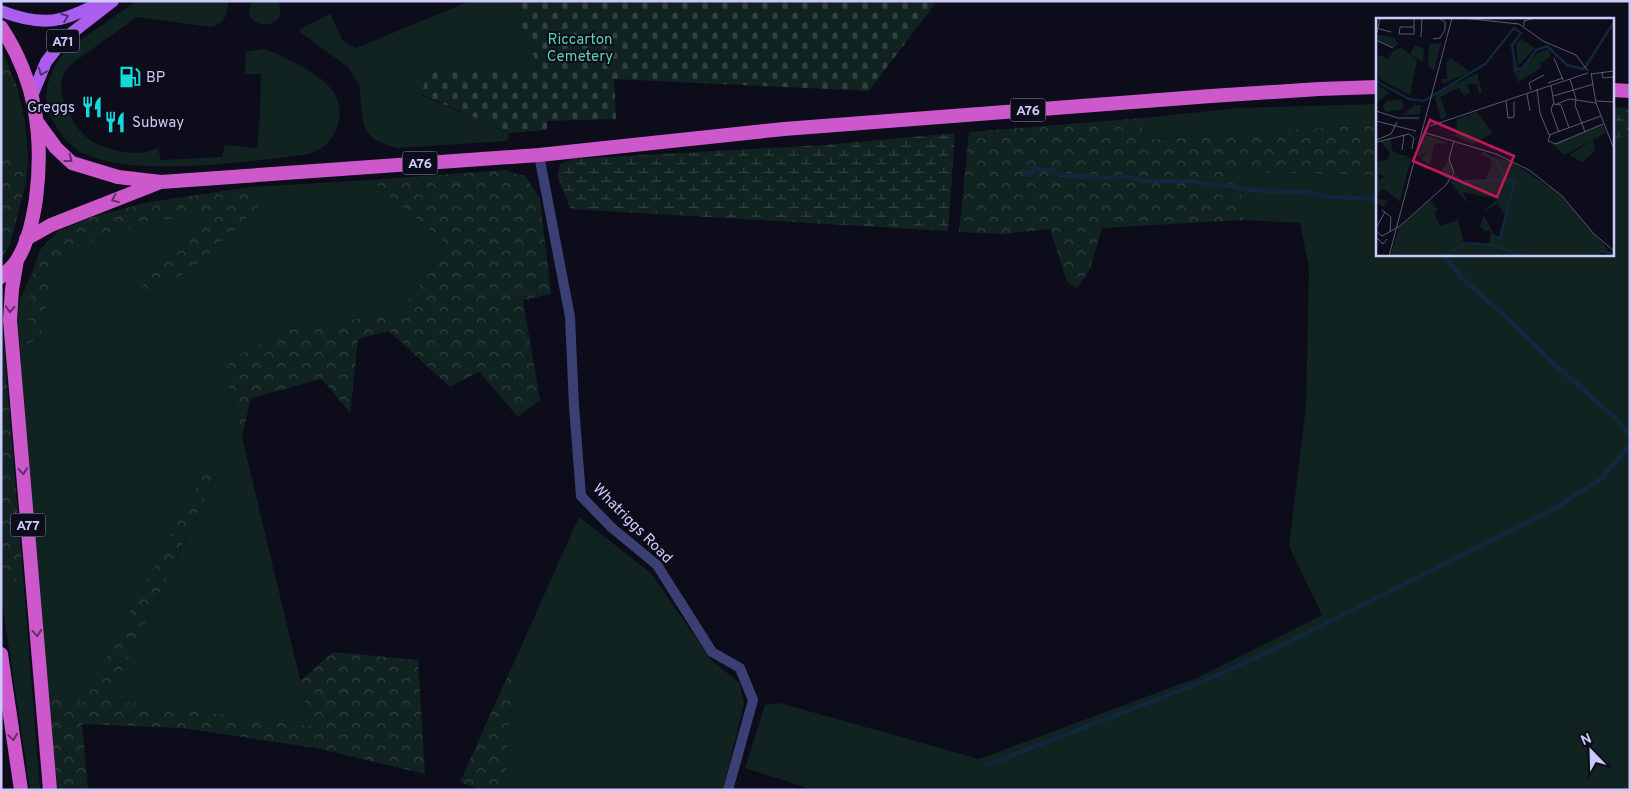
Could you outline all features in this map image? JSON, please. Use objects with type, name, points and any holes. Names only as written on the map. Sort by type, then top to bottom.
[{"type":"highway","name":"A76","points":[[1,27],[14,47],[32,96],[40,147],[39,174],[33,221],[17,260],[1,278]]},
{"type":"highway","name":"A76","points":[[37,122],[56,148],[72,163],[118,177],[161,182],[539,155],[813,127],[1211,96],[1319,89],[1376,88]]},
{"type":"highway","points":[[1614,90],[1630,91]]},
{"type":"highway","name":"A76","points":[[26,239],[51,225],[161,182]]},
{"type":"highway","name":"A77","points":[[17,260],[12,289],[10,320],[50,790]]},
{"type":"highway","points":[[1,654],[21,790]]},
{"type":"main road","name":"A71","points":[[1,10],[22,18],[60,20],[104,1]]},
{"type":"main road","name":"A71","points":[[32,96],[46,62],[64,39],[113,1]]},
{"type":"street","name":"Whatriggs Road","points":[[539,155],[570,317],[581,496],[611,527],[657,565],[712,652],[740,668],[753,700],[728,790]]},
{"type":"green space","points":[[136,1],[228,1],[225,18],[220,24],[211,27],[137,17],[70,65],[63,76],[61,88],[63,99],[75,123],[89,139],[110,149],[125,152],[142,153],[158,148],[161,160],[222,157],[225,145],[257,148],[261,74],[245,74],[246,52],[263,49],[309,71],[331,89],[338,100],[340,114],[336,130],[330,140],[315,152],[304,155],[184,166],[150,166],[119,163],[93,157],[72,146],[57,128],[47,107],[47,90],[51,73],[69,47]]},
{"type":"green space","points":[[252,1],[278,1],[281,11],[278,19],[265,25],[252,19],[249,11]]},
{"type":"green space","points":[[470,1],[512,1],[539,69],[429,71],[421,95],[509,133],[507,141],[397,148],[375,140],[367,132],[363,122],[359,85],[348,67],[300,32],[300,29],[330,14],[343,41],[356,48]]},
{"type":"green space","name":"Riccarton Cemetery","points":[[512,1],[937,1],[869,91],[614,79],[616,119],[547,121],[547,130],[509,133],[421,94],[429,71],[539,69]]},
{"type":"green space","points":[[1,48],[18,89],[1,88]]},
{"type":"green space","points":[[1,88],[18,89],[25,122],[28,156],[1,160]]},
{"type":"green space","points":[[1376,104],[1376,124],[1142,140],[1142,118],[1238,108]]},
{"type":"green space","points":[[1614,107],[1630,108],[1630,132],[1628,137],[1614,138]]},
{"type":"green space","points":[[1142,118],[1143,140],[1376,124],[1376,175],[1240,172],[1243,220],[1102,228],[1090,269],[1077,288],[1067,282],[1050,229],[1002,234],[959,232],[969,132]]},
{"type":"green space","points":[[1630,132],[1630,790],[814,790],[745,768],[765,705],[780,703],[979,759],[1199,677],[1322,615],[1289,546],[1306,407],[1309,268],[1300,223],[1243,220],[1239,172],[1376,175],[1376,255],[1614,255],[1614,138],[1627,137]]},
{"type":"green space","points":[[955,133],[948,231],[571,209],[557,176],[560,164],[573,159],[824,145]]},
{"type":"green space","points":[[28,156],[26,183],[10,245],[1,259],[1,160]]},
{"type":"green space","points":[[504,170],[525,176],[540,198],[551,294],[523,300],[540,400],[518,417],[479,372],[450,387],[389,331],[358,339],[350,413],[322,379],[251,398],[242,437],[224,370],[235,358],[282,330],[398,313],[450,246],[370,180]]},
{"type":"green space","points":[[370,180],[450,246],[398,313],[282,330],[224,370],[242,437],[311,726],[109,699],[216,476],[206,468],[81,708],[48,697],[18,328],[20,300],[33,270],[27,345],[40,339],[53,271],[66,256],[95,239],[154,222],[209,212],[136,294],[140,302],[198,264],[259,205],[251,187]]},
{"type":"green space","points":[[251,187],[260,205],[198,264],[140,302],[135,294],[209,212],[154,222],[95,239],[66,256],[53,271],[40,339],[26,345],[33,270],[40,250],[57,232],[92,217],[149,202]]},
{"type":"green space","points":[[1,304],[6,372],[1,371]]},
{"type":"green space","points":[[1,371],[6,372],[22,563],[15,582],[5,583],[1,554]]},
{"type":"green space","points":[[206,468],[216,475],[109,699],[311,726],[300,681],[333,652],[418,660],[425,774],[316,748],[181,728],[82,724],[88,790],[54,790],[48,697],[79,694],[81,706]]},
{"type":"green space","points":[[579,517],[651,573],[712,661],[740,683],[744,704],[723,790],[504,790],[515,660]]},
{"type":"green space","points":[[1,554],[5,583],[15,582],[22,563],[40,790],[30,790],[1,594]]},
{"type":"green space","points":[[515,660],[504,790],[480,790],[460,782]]},
{"type":"waterway","points":[[1023,171],[1030,175],[1034,169],[1053,170],[1059,175],[1104,178],[1126,176],[1141,181],[1194,181],[1205,185],[1231,186],[1246,190],[1303,192],[1331,197],[1376,199]]},
{"type":"waterway","points":[[1443,255],[1462,278],[1614,417],[1630,435]]},
{"type":"waterway","points":[[987,765],[1202,682],[1283,645],[1552,510],[1601,479],[1630,445]]},
{"type":"place","name":"BP","points":[[130,77]]},
{"type":"place","name":"Greggs","points":[[92,107]]},
{"type":"place","name":"Subway","points":[[115,122]]}]
